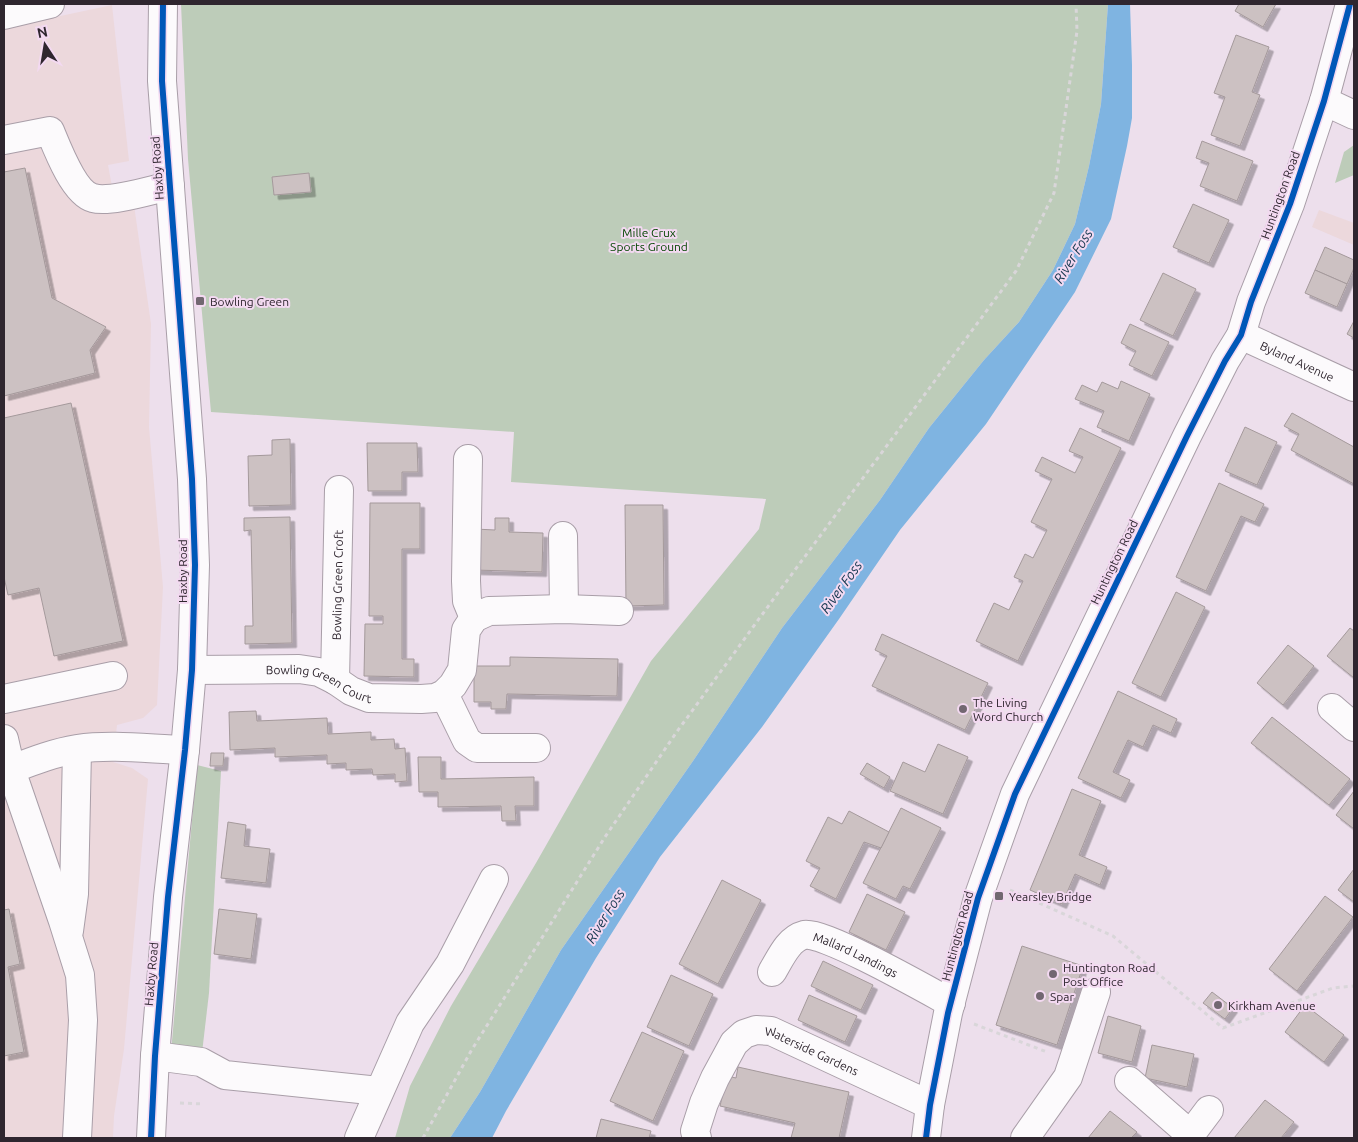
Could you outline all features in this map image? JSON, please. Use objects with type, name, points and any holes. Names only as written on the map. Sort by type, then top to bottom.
[{"type":"street","points":[[4,14],[50,4]]},
{"type":"street","name":"Haxby Road","points":[[151,1138],[155,1056],[168,897],[192,670],[195,565],[192,479],[162,81],[162,4]]},
{"type":"street","name":"Huntington Road","points":[[926,1138],[930,1105],[950,1008],[984,878],[1015,794],[1187,436],[1225,361],[1241,335],[1251,302],[1290,204],[1324,101],[1350,4]]},
{"type":"street","points":[[1324,101],[1354,115]]},
{"type":"street","points":[[4,140],[50,131],[64,164],[80,188],[91,198],[105,200],[170,186]]},
{"type":"street","name":"Byland Avenue","points":[[1241,335],[1354,387]]},
{"type":"street","points":[[468,459],[466,581],[467,600],[474,618]]},
{"type":"street","name":"Bowling Green Croft","points":[[336,680],[338,490]]},
{"type":"street","points":[[563,536],[564,609]]},
{"type":"street","points":[[536,748],[477,748],[467,741],[444,694],[453,685],[462,670],[466,630],[474,618],[489,611],[564,609],[619,611]]},
{"type":"street","name":"Bowling Green Court","points":[[192,670],[299,669],[318,672],[336,680],[351,691],[369,698],[421,699],[435,698],[444,694]]},
{"type":"street","points":[[4,699],[113,676]]},
{"type":"street","points":[[1332,708],[1354,727]]},
{"type":"street","points":[[4,739],[7,771],[68,937],[80,976],[83,1020],[77,1138]]},
{"type":"street","points":[[7,771],[39,758],[77,750],[114,747],[185,750]]},
{"type":"street","points":[[68,937],[74,894],[77,750]]},
{"type":"street","points":[[359,1138],[410,1023],[450,964],[494,879]]},
{"type":"street","name":"Mallard Landings","points":[[772,972],[784,951],[794,940],[805,935],[814,936],[848,949],[950,1008]]},
{"type":"street","points":[[1025,1138],[1068,1077],[1096,992]]},
{"type":"street","name":"Waterside Gardens","points":[[697,1138],[695,1131],[714,1078],[734,1043],[744,1034],[756,1030],[771,1031],[930,1105]]},
{"type":"street","points":[[155,1056],[201,1062],[225,1075],[380,1092]]},
{"type":"street","points":[[1129,1081],[1190,1137],[1210,1110]]},
{"type":"path","points":[[423,1138],[471,1051],[605,837],[670,741],[1016,270],[1054,193],[1077,32],[1076,4]]},
{"type":"path","points":[[984,878],[1113,936],[1223,1028],[1333,988],[1354,986]]},
{"type":"path","points":[[950,1008],[1073,1062]]},
{"type":"shaded area","points":[[112,5],[129,161],[108,165],[116,208],[134,205],[151,324],[149,427],[163,587],[157,705],[143,718],[117,725],[113,762],[132,768],[148,779],[124,1049],[114,1116],[113,1138],[4,1138],[4,28]]},
{"type":"shaded area","points":[[1319,210],[1354,223],[1354,245],[1312,227]]},
{"type":"green space","name":"Mille Crux Sports Ground","points":[[181,4],[1108,4],[1101,104],[1089,166],[1075,224],[1053,270],[1019,322],[984,360],[929,428],[880,500],[782,628],[693,761],[561,950],[480,1092],[450,1138],[395,1138],[410,1086],[451,1006],[536,863],[651,661],[759,529],[766,499],[511,482],[514,432],[211,412],[188,159]]},
{"type":"green space","points":[[1354,145],[1354,175],[1335,183],[1344,152]]},
{"type":"green space","points":[[197,765],[221,771],[209,993],[202,1053],[171,1052]]},
{"type":"water","name":"River Foss","points":[[1108,4],[1130,4],[1132,118],[1111,219],[1075,292],[986,424],[900,530],[762,727],[660,857],[596,958],[492,1138],[450,1138],[480,1092],[561,950],[693,761],[782,628],[880,500],[929,428],[984,360],[1019,322],[1053,270],[1075,224],[1089,166],[1101,104]]},
{"type":"building","points":[[1239,4],[1276,4],[1263,27],[1235,11]]},
{"type":"building","points":[[1236,35],[1269,47],[1252,92],[1260,95],[1240,146],[1211,135],[1225,97],[1214,93]]},
{"type":"building","points":[[1202,141],[1253,161],[1237,201],[1200,186],[1209,163],[1196,158]]},
{"type":"building","points":[[25,168],[52,298],[106,327],[90,350],[95,373],[4,396],[4,172]]},
{"type":"building","points":[[309,173],[311,192],[274,195],[272,177]]},
{"type":"building","points":[[1193,204],[1229,220],[1209,263],[1173,247]]},
{"type":"building","points":[[1325,247],[1354,260],[1354,268],[1347,284],[1315,270]]},
{"type":"building","points":[[1315,270],[1347,284],[1337,307],[1305,293]]},
{"type":"building","points":[[1163,273],[1196,289],[1173,336],[1140,320]]},
{"type":"building","points":[[1354,321],[1354,338],[1347,334]]},
{"type":"building","points":[[1130,324],[1169,342],[1152,376],[1129,365],[1136,351],[1121,343]]},
{"type":"building","points":[[1121,381],[1150,394],[1129,441],[1097,427],[1104,411],[1075,399],[1082,385],[1097,392],[1102,382],[1118,389]]},
{"type":"building","points":[[71,403],[123,641],[54,656],[39,588],[8,595],[4,577],[4,418]]},
{"type":"building","points":[[1292,413],[1354,447],[1354,484],[1291,450],[1299,434],[1284,426]]},
{"type":"building","points":[[1245,427],[1277,442],[1257,485],[1225,471]]},
{"type":"building","points":[[1080,428],[1121,448],[1018,661],[976,641],[994,603],[1009,610],[1023,581],[1014,577],[1025,554],[1033,558],[1047,530],[1031,522],[1052,479],[1035,471],[1042,457],[1075,473],[1083,457],[1069,451]]},
{"type":"building","points":[[290,439],[291,505],[249,506],[248,456],[272,455],[272,440]]},
{"type":"building","points":[[367,443],[417,443],[418,472],[402,472],[402,491],[368,491]]},
{"type":"building","points":[[1219,483],[1264,504],[1255,522],[1241,516],[1206,591],[1176,577]]},
{"type":"building","points":[[370,503],[420,503],[420,549],[402,549],[402,659],[414,659],[414,677],[364,676],[365,624],[383,624],[383,616],[369,616]]},
{"type":"building","points":[[625,505],[663,505],[664,605],[626,606]]},
{"type":"building","points":[[290,517],[292,643],[245,644],[245,626],[253,626],[251,530],[244,531],[244,518]]},
{"type":"building","points":[[495,518],[509,518],[509,532],[543,533],[542,572],[474,570],[475,529],[495,530]]},
{"type":"building","points":[[1176,592],[1205,607],[1161,697],[1132,683]]},
{"type":"building","points":[[1350,628],[1354,631],[1354,678],[1327,656]]},
{"type":"building","points":[[882,634],[988,683],[965,730],[872,686],[887,656],[875,650]]},
{"type":"building","points":[[1288,645],[1314,666],[1283,705],[1257,683]]},
{"type":"building","points":[[510,657],[618,659],[617,696],[507,694],[506,709],[491,709],[491,702],[474,702],[474,666],[510,666]]},
{"type":"building","points":[[1118,691],[1177,719],[1171,733],[1153,725],[1143,747],[1128,740],[1113,772],[1130,780],[1121,798],[1078,778]]},
{"type":"building","points":[[256,711],[257,721],[327,718],[328,734],[371,732],[371,740],[394,739],[395,749],[405,748],[407,781],[395,782],[395,774],[373,775],[372,769],[346,770],[346,763],[327,764],[327,755],[275,757],[275,748],[230,750],[229,712]]},
{"type":"building","points":[[1272,717],[1350,779],[1329,805],[1251,743]]},
{"type":"building","points":[[938,744],[968,757],[943,814],[890,791],[903,762],[925,772]]},
{"type":"building","points":[[211,753],[224,753],[223,766],[210,766]]},
{"type":"building","points":[[418,757],[441,757],[441,779],[534,777],[534,806],[515,806],[516,821],[502,821],[501,806],[438,807],[438,792],[419,792]]},
{"type":"building","points":[[867,763],[890,777],[884,788],[860,774]]},
{"type":"building","points":[[1072,789],[1101,801],[1079,855],[1107,867],[1100,885],[1075,874],[1062,904],[1030,890]]},
{"type":"building","points":[[1354,791],[1354,829],[1336,815]]},
{"type":"building","points":[[901,808],[941,828],[910,889],[903,886],[896,899],[863,883]]},
{"type":"building","points":[[849,811],[889,832],[881,848],[864,842],[836,899],[810,886],[820,868],[806,861],[828,817],[842,824]]},
{"type":"building","points":[[228,822],[246,825],[244,846],[270,849],[266,883],[221,878]]},
{"type":"building","points":[[1354,869],[1354,902],[1338,890]]},
{"type":"building","points":[[722,880],[761,900],[718,984],[679,964]]},
{"type":"building","points":[[867,894],[905,912],[886,950],[849,932]]},
{"type":"building","points":[[1325,896],[1353,917],[1297,991],[1269,969]]},
{"type":"building","points":[[9,909],[20,964],[8,967],[24,1052],[4,1056],[4,910]]},
{"type":"building","points":[[219,909],[257,914],[251,959],[214,954]]},
{"type":"building","name":"Spar","points":[[1022,946],[1083,966],[1057,1045],[996,1025]]},
{"type":"building","points":[[823,961],[873,985],[861,1010],[811,986]]},
{"type":"building","points":[[671,975],[713,994],[689,1046],[647,1027]]},
{"type":"building","name":"Kirkham Avenue","points":[[1212,992],[1233,1008],[1225,1019],[1203,1003]]},
{"type":"building","points":[[809,995],[857,1016],[845,1042],[798,1020]]},
{"type":"building","points":[[1305,1005],[1344,1035],[1324,1062],[1285,1032]]},
{"type":"building","points":[[1108,1016],[1141,1026],[1132,1062],[1098,1053]]},
{"type":"building","points":[[642,1032],[684,1051],[653,1121],[610,1101]]},
{"type":"building","points":[[1152,1045],[1194,1054],[1187,1087],[1145,1078]]},
{"type":"building","points":[[738,1067],[849,1092],[839,1138],[791,1138],[795,1123],[720,1106],[727,1076],[736,1078]]},
{"type":"building","points":[[1265,1100],[1294,1122],[1281,1138],[1234,1138]]},
{"type":"building","points":[[1110,1111],[1137,1132],[1131,1138],[1088,1138]]},
{"type":"building","points":[[601,1119],[651,1131],[649,1138],[596,1138]]},
{"type":"cycle path","points":[[151,1138],[155,1056],[168,897],[192,670],[195,565],[192,479],[162,81],[163,4]]},
{"type":"cycle path","points":[[926,1138],[930,1105],[948,1013],[978,898],[1015,794],[1187,436],[1225,361],[1241,335],[1251,302],[1290,204],[1324,101],[1350,4]]},
{"type":"place","name":"Bowling Green","points":[[200,301]]},
{"type":"place","name":"The Living Word Church","points":[[963,709]]},
{"type":"place","name":"Yearsley Bridge","points":[[999,896]]},
{"type":"place","name":"Huntington Road Post Office","points":[[1053,974]]},
{"type":"place","name":"Spar","points":[[1040,996]]},
{"type":"place","name":"Kirkham Avenue","points":[[1218,1005]]}]
